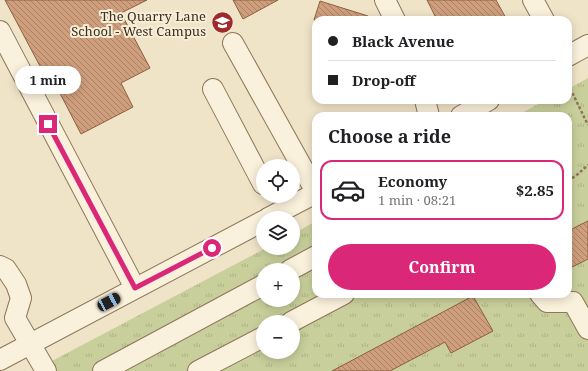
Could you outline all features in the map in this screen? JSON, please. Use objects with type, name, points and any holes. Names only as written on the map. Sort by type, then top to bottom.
[{"type":"street","points":[[385,0],[393,16]]},
{"type":"street","points":[[533,0],[542,16]]},
{"type":"street","points":[[0,31],[135,288]]},
{"type":"street","points":[[234,43],[312,185]]},
{"type":"street","points":[[572,54],[588,45]]},
{"type":"street","points":[[213,89],[256,171]]},
{"type":"street","points":[[467,112],[482,104]]},
{"type":"street","points":[[272,211],[312,194]]},
{"type":"street","points":[[0,360],[135,288],[256,220]]},
{"type":"street","points":[[300,265],[312,258]]},
{"type":"street","points":[[0,266],[6,269],[16,284],[21,298],[8,317],[30,343],[46,371]]},
{"type":"street","points":[[103,371],[256,289]]},
{"type":"street","points":[[300,317],[336,298]]},
{"type":"street","points":[[544,298],[547,302],[573,302],[588,329]]},
{"type":"street","points":[[198,371],[256,341]]},
{"type":"path","points":[[572,92],[588,125]]},
{"type":"path","points":[[572,178],[588,165]]},
{"type":"green space","points":[[588,78],[588,371],[33,371],[256,253],[256,255],[300,255],[300,230],[312,223],[312,298],[572,298],[572,112],[524,112],[538,104],[572,104],[572,87]]},
{"type":"building","points":[[5,0],[147,0],[121,13],[150,68],[121,83],[133,107],[81,134],[46,66],[41,68]]},
{"type":"building","name":"The Quarry Lane School - West Campus","points":[[233,0],[278,0],[243,19]]},
{"type":"building","points":[[427,0],[496,0],[505,16],[435,16]]},
{"type":"building","points":[[320,1],[368,16],[315,16]]},
{"type":"building","points":[[588,221],[588,259],[572,267],[572,229]]},
{"type":"building","points":[[469,298],[474,298],[493,331],[451,353],[445,342],[390,371],[332,371]]},
{"type":"place","name":"The Quarry Lane School - West Campus","points":[[222,23]]},
{"type":"route","points":[[48,124],[135,288],[212,248]]}]
